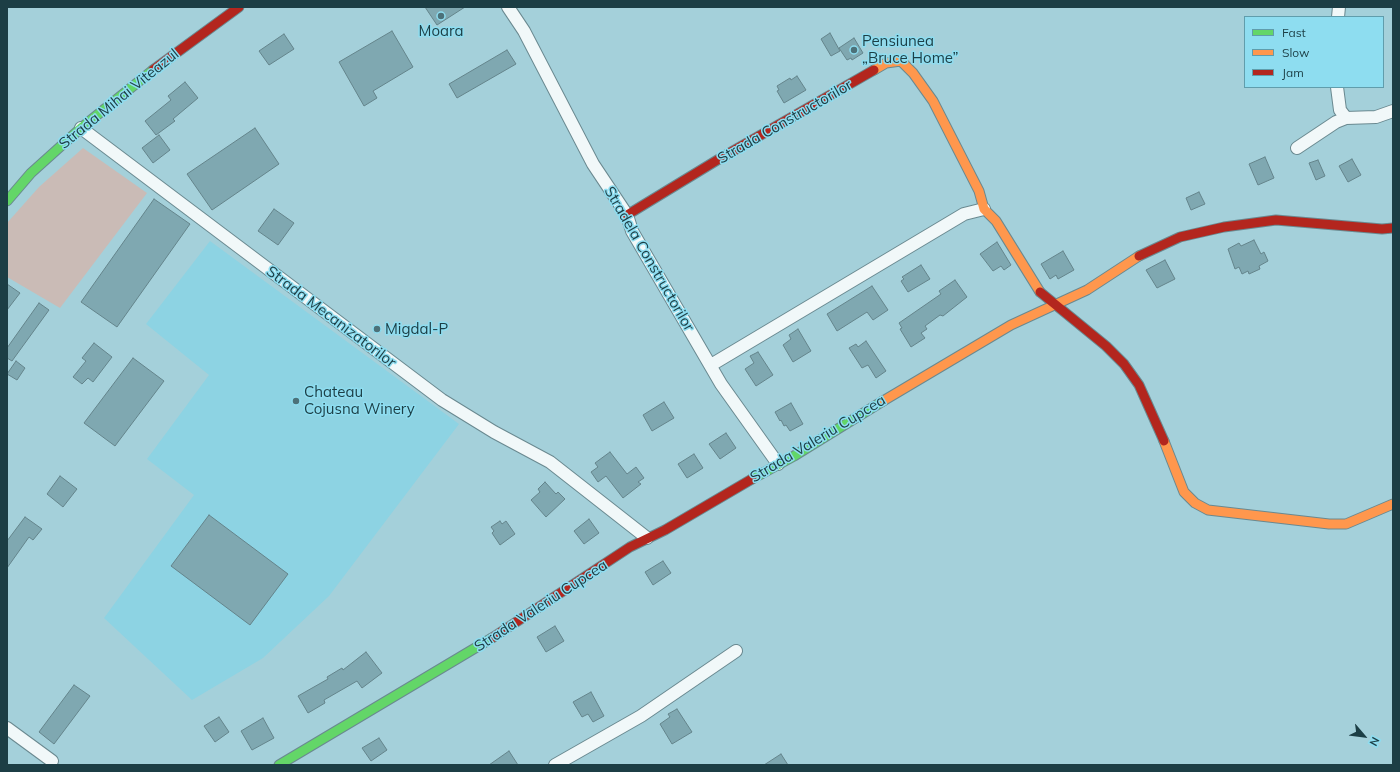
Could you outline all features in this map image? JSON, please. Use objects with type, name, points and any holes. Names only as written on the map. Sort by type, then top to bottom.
[{"type":"street","name":"Strada Mihai Viteazul","points":[[7,201],[31,172],[81,128],[153,70],[239,7]]},
{"type":"street","name":"Stradela Constructorilor","points":[[508,7],[524,32],[593,164],[627,215],[632,231],[711,364],[721,384],[778,464]]},
{"type":"street","name":"Strada Constructorilor","points":[[627,215],[719,159],[886,63],[901,61],[908,66],[933,101],[979,190],[984,209],[996,221],[1041,294],[1081,325],[1124,364],[1139,385],[1159,428],[1184,492],[1195,503],[1208,510],[1329,524],[1346,524],[1393,504]]},
{"type":"street","points":[[1337,88],[1340,110],[1346,118]]},
{"type":"street","points":[[1297,148],[1336,122],[1346,118],[1367,119],[1393,111]]},
{"type":"street","name":"Strada Mecanizatorilor","points":[[81,128],[436,395],[494,432],[550,462],[647,538]]},
{"type":"street","points":[[711,364],[964,214],[984,209]]},
{"type":"street","name":"Strada Valeriu Cupcea","points":[[279,765],[382,703],[410,688],[516,623],[647,538],[665,530],[794,456],[900,390],[1011,325],[1052,304],[1087,290],[1144,253],[1180,237],[1224,227],[1276,220],[1382,229],[1393,228]]},
{"type":"street","points":[[555,765],[641,716],[736,651]]},
{"type":"street","points":[[7,728],[52,761]]},
{"type":"shaded area","points":[[83,148],[147,193],[60,308],[7,277],[7,223],[39,187]]},
{"type":"shaded area","points":[[210,241],[459,424],[329,596],[263,658],[192,700],[104,618],[194,495],[147,459],[209,375],[146,324]]},
{"type":"building","name":"Moara","points":[[425,7],[465,7],[437,25]]},
{"type":"building","points":[[392,31],[413,67],[373,91],[377,98],[364,106],[339,62]]},
{"type":"building","points":[[830,33],[840,51],[831,56],[821,39]]},
{"type":"building","points":[[284,34],[294,49],[269,65],[259,51]]},
{"type":"building","points":[[854,38],[863,53],[852,60],[851,58],[847,60],[839,48]]},
{"type":"building","points":[[507,50],[516,64],[457,98],[449,84]]},
{"type":"building","points":[[797,76],[806,90],[784,103],[777,91],[779,90],[777,86],[790,78],[791,80]]},
{"type":"building","points":[[185,82],[198,98],[173,119],[175,121],[156,135],[145,121],[171,100],[168,96]]},
{"type":"building","points":[[255,128],[279,164],[212,210],[187,174]]},
{"type":"building","points":[[159,135],[170,150],[153,163],[142,148]]},
{"type":"building","points":[[1265,157],[1274,178],[1258,185],[1249,164]]},
{"type":"building","points":[[1352,159],[1361,175],[1348,182],[1339,166]]},
{"type":"building","points":[[1318,160],[1325,176],[1316,180],[1309,163]]},
{"type":"building","points":[[1199,192],[1205,204],[1191,210],[1186,198]]},
{"type":"building","points":[[154,199],[190,224],[117,327],[81,302]]},
{"type":"building","points":[[274,209],[294,223],[278,245],[258,231]]},
{"type":"building","points":[[1254,240],[1261,254],[1264,252],[1268,261],[1259,266],[1260,269],[1249,274],[1248,271],[1242,274],[1239,267],[1235,269],[1228,249],[1239,243],[1241,246]]},
{"type":"building","points":[[997,242],[1011,265],[1004,270],[1001,266],[993,271],[980,254]]},
{"type":"building","points":[[1063,251],[1074,270],[1058,279],[1056,275],[1050,279],[1041,264]]},
{"type":"building","points":[[1165,260],[1175,279],[1157,288],[1146,270]]},
{"type":"building","points":[[921,265],[930,279],[908,292],[901,281],[904,279],[902,277]]},
{"type":"building","points":[[955,280],[967,297],[943,316],[940,315],[925,326],[927,329],[921,333],[925,338],[911,347],[900,329],[902,328],[899,323],[941,294],[939,291]]},
{"type":"building","points":[[7,284],[20,293],[7,310]]},
{"type":"building","points":[[872,286],[888,310],[873,320],[867,312],[837,331],[827,314]]},
{"type":"building","points":[[39,303],[49,310],[12,361],[7,358],[7,348]]},
{"type":"building","points":[[798,329],[811,351],[793,362],[783,345],[791,339],[789,335]]},
{"type":"building","points":[[866,341],[886,371],[876,378],[868,365],[862,368],[849,348],[856,344],[858,347]]},
{"type":"building","points":[[94,343],[112,357],[93,382],[88,378],[82,384],[73,377],[86,361],[82,358]]},
{"type":"building","points":[[758,352],[773,375],[756,386],[745,369],[754,363],[750,356]]},
{"type":"building","points":[[133,358],[164,381],[115,446],[84,423]]},
{"type":"building","points":[[16,361],[25,368],[17,380],[7,374]]},
{"type":"building","points":[[664,402],[674,418],[652,431],[643,415]]},
{"type":"building","points":[[791,403],[803,424],[790,431],[786,425],[784,426],[781,420],[780,421],[775,412]]},
{"type":"building","points":[[726,433],[736,448],[720,459],[709,444]]},
{"type":"building","points":[[610,452],[627,474],[636,467],[644,478],[638,482],[641,484],[623,498],[606,476],[598,482],[591,472],[598,467],[595,463]]},
{"type":"building","points":[[694,454],[703,468],[687,478],[678,464]]},
{"type":"building","points":[[60,476],[77,489],[63,507],[47,494]]},
{"type":"building","points":[[545,482],[556,494],[558,492],[565,499],[546,517],[531,500],[540,492],[538,489]]},
{"type":"building","points":[[209,515],[288,574],[250,625],[171,566]]},
{"type":"building","points":[[25,517],[42,529],[33,540],[29,537],[7,568],[7,541]]},
{"type":"building","points":[[589,519],[599,533],[584,544],[574,531]]},
{"type":"building","points":[[500,521],[502,524],[506,521],[515,534],[500,545],[492,533],[494,531],[491,527]]},
{"type":"building","points":[[663,561],[671,573],[653,585],[645,572]]},
{"type":"building","points":[[555,626],[564,641],[546,652],[537,637]]},
{"type":"building","points":[[366,652],[382,673],[362,688],[357,681],[324,700],[325,703],[308,713],[298,696],[328,679],[327,677],[342,668],[343,670]]},
{"type":"building","points":[[74,685],[90,696],[54,744],[39,732]]},
{"type":"building","points":[[591,692],[604,716],[593,722],[588,714],[582,717],[573,702]]},
{"type":"building","points":[[677,709],[692,732],[672,744],[660,724],[670,717],[668,714]]},
{"type":"building","points":[[219,717],[229,732],[215,742],[204,726]]},
{"type":"building","points":[[263,718],[274,738],[252,750],[241,731]]},
{"type":"building","points":[[379,738],[387,750],[371,761],[362,748]]},
{"type":"building","points":[[509,751],[518,765],[489,765]]},
{"type":"building","points":[[781,754],[788,765],[764,765]]},
{"type":"traffic: fast","points":[[7,201],[31,173],[81,128],[153,70]]},
{"type":"traffic: fast","points":[[752,479],[794,456],[883,401]]},
{"type":"traffic: fast","points":[[279,765],[492,638]]},
{"type":"traffic: slow","points":[[874,70],[886,63],[901,61],[913,73],[933,101],[979,191],[984,209],[996,221],[1040,292]]},
{"type":"traffic: slow","points":[[883,401],[1011,325],[1087,290],[1139,256]]},
{"type":"traffic: slow","points":[[1164,441],[1184,492],[1195,503],[1208,510],[1329,524],[1346,524],[1393,504]]},
{"type":"traffic: jam","points":[[153,70],[239,7]]},
{"type":"traffic: jam","points":[[627,215],[719,159],[874,70]]},
{"type":"traffic: jam","points":[[1139,256],[1180,237],[1224,227],[1276,220],[1382,229],[1393,228]]},
{"type":"traffic: jam","points":[[1040,292],[1106,346],[1124,364],[1139,385],[1164,441]]},
{"type":"traffic: jam","points":[[492,638],[630,547],[665,530],[752,479]]},
{"type":"place","name":"Moara","points":[[441,16]]},
{"type":"place","name":"Pensiunea „Bruce Home”","points":[[854,50]]},
{"type":"place","name":"Migdal-P","points":[[377,329]]},
{"type":"place","name":"Chateau Cojusna Winery","points":[[296,401]]}]
